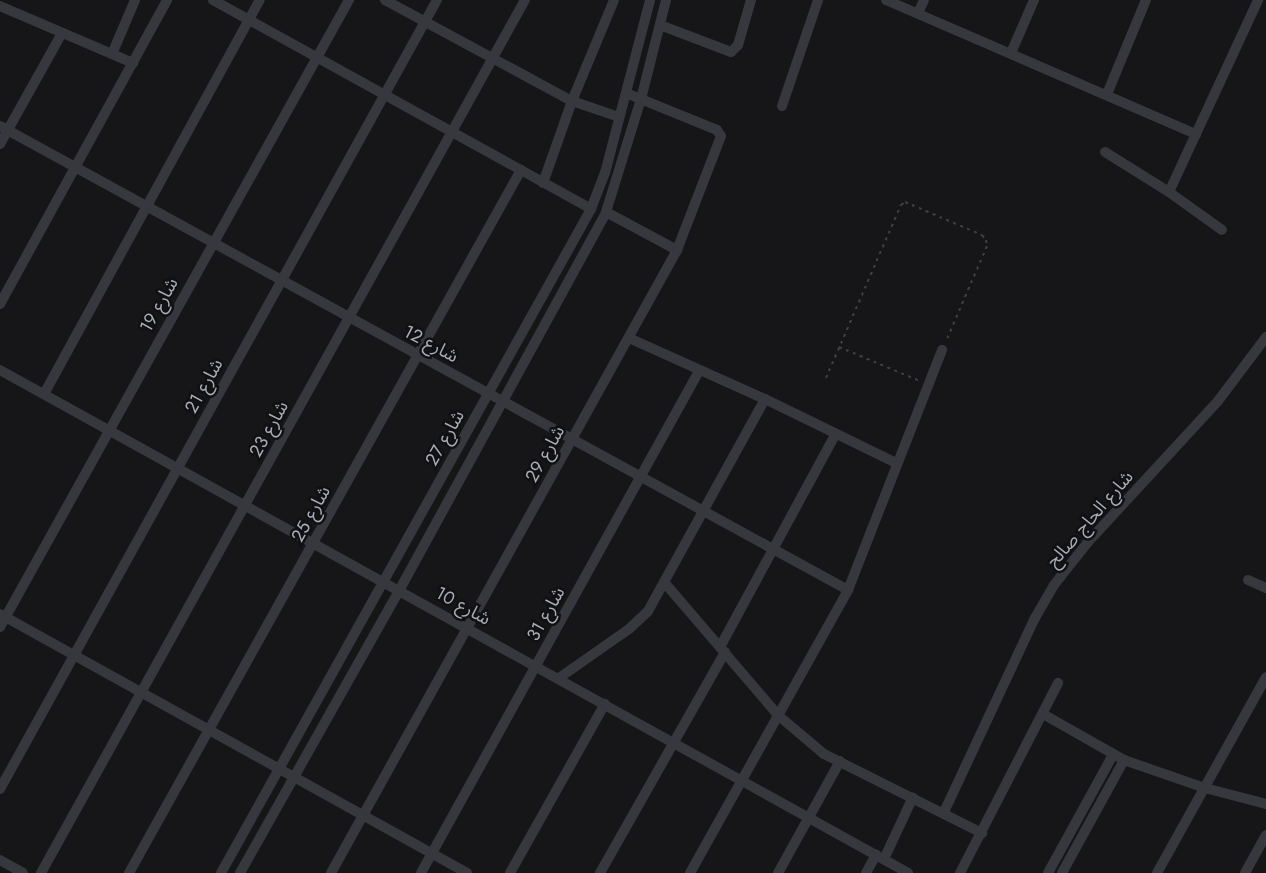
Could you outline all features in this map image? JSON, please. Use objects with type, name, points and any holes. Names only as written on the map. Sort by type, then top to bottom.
[{"type":"street","points":[[112,54],[135,0]]},
{"type":"street","points":[[0,304],[167,0]]},
{"type":"street","points":[[213,0],[591,209]]},
{"type":"street","points":[[44,394],[260,0]]},
{"type":"street","name":"شارع 19","points":[[2,619],[349,0]]},
{"type":"street","points":[[385,0],[572,101],[620,117]]},
{"type":"street","name":"شارع 21","points":[[0,789],[437,0]]},
{"type":"street","name":"شارع 23","points":[[41,873],[525,0]]},
{"type":"street","points":[[543,183],[572,101],[614,0]]},
{"type":"street","name":"شارع 27","points":[[221,873],[591,209],[605,173],[650,0]]},
{"type":"street","name":"شارع 27","points":[[240,873],[606,212],[640,99],[666,0]]},
{"type":"street","points":[[660,26],[731,52],[738,45],[751,0]]},
{"type":"street","points":[[782,106],[818,0]]},
{"type":"street","points":[[886,0],[1197,134]]},
{"type":"street","points":[[918,13],[924,0]]},
{"type":"street","points":[[1011,53],[1034,0]]},
{"type":"street","points":[[1107,94],[1146,0]]},
{"type":"street","points":[[1169,192],[1258,0]]},
{"type":"street","points":[[0,6],[133,63]]},
{"type":"street","points":[[0,144],[4,128],[62,33]]},
{"type":"street","name":"شارع 29","points":[[331,873],[365,816],[677,250],[721,136],[717,130],[626,93]]},
{"type":"street","name":"شارع 12","points":[[4,128],[848,590]]},
{"type":"street","points":[[1105,152],[1169,192],[1222,230]]},
{"type":"street","name":"شارع 25","points":[[129,873],[521,171]]},
{"type":"street","points":[[606,212],[677,250]]},
{"type":"street","name":"شارع الحاج صالح","points":[[944,812],[1035,618],[1054,585],[1088,542],[1218,401],[1266,337]]},
{"type":"street","points":[[629,338],[765,399],[896,463]]},
{"type":"street","points":[[690,873],[848,590],[908,431],[942,350]]},
{"type":"street","name":"شارع 10","points":[[0,370],[385,581],[908,873]]},
{"type":"street","name":"شارع 31","points":[[421,873],[699,371]]},
{"type":"street","points":[[559,678],[636,624],[648,611],[765,399]]},
{"type":"street","points":[[600,873],[723,650],[835,435]]},
{"type":"street","points":[[1248,580],[1266,588]]},
{"type":"street","points":[[664,582],[779,716],[824,754],[982,833]]},
{"type":"street","points":[[2,619],[142,692],[467,873]]},
{"type":"street","points":[[1158,873],[1266,677]]},
{"type":"street","points":[[960,873],[1058,683]]},
{"type":"street","points":[[510,873],[604,704]]},
{"type":"street","points":[[1043,714],[1124,760],[1205,788],[1266,804]]},
{"type":"street","points":[[1048,873],[1113,755]]},
{"type":"street","points":[[1062,873],[1124,760]]},
{"type":"street","points":[[778,873],[840,761]]},
{"type":"street","points":[[866,873],[880,857],[913,797]]},
{"type":"street","points":[[1245,873],[1266,835]]},
{"type":"street","points":[[0,860],[23,873]]},
{"type":"path","points":[[826,378],[901,205],[908,202],[982,235],[986,240],[987,246],[942,350]]},
{"type":"path","points":[[839,347],[928,384]]}]
